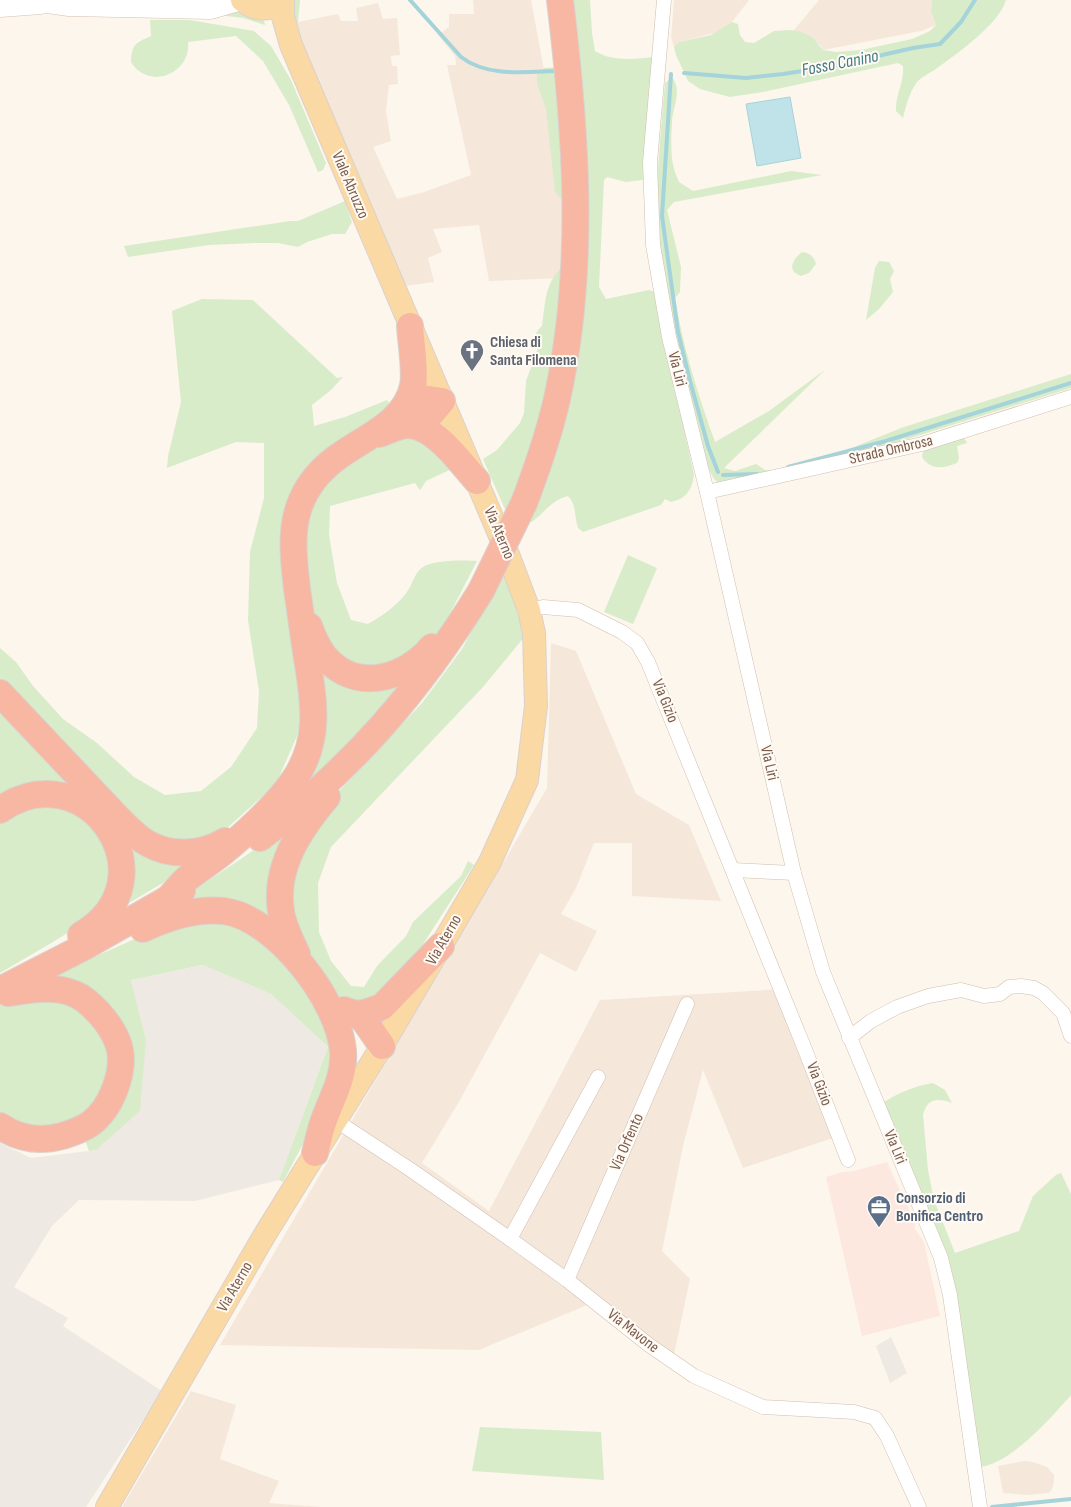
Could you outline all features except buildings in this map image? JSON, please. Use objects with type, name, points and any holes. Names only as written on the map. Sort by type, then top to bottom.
[{"type":"highway","points":[[7,988],[168,899],[241,852],[327,782],[376,734],[416,687],[475,599],[524,503],[545,443],[557,399],[569,327],[576,211],[576,170],[560,0]]},
{"type":"highway","points":[[407,414],[413,381],[410,326]]},
{"type":"highway","points":[[407,414],[422,398],[442,401]]},
{"type":"highway","points":[[168,899],[187,878],[228,848],[284,793],[304,764],[311,742],[315,718],[293,548],[296,520],[305,493],[313,480],[336,458],[373,436],[401,411],[437,437],[477,481]]},
{"type":"highway","points":[[299,600],[310,629],[324,656],[348,674],[368,678],[391,676],[414,665],[475,599]]},
{"type":"highway","points":[[315,1153],[324,1119],[341,1077],[348,1023],[347,1011],[324,997],[303,966],[290,940],[281,912],[280,892],[282,878],[291,849],[309,818],[330,793],[408,714],[416,687]]},
{"type":"highway","points":[[0,693],[118,818],[135,835],[147,843],[167,852],[199,852],[219,844],[253,823]]},
{"type":"highway","points":[[0,810],[8,804],[26,797],[42,794],[58,795],[81,803],[96,813],[106,824],[119,851],[122,868],[120,885],[115,901],[100,922],[54,951],[7,988]]},
{"type":"highway","points":[[84,947],[124,939],[179,915],[195,912],[225,912],[251,920],[264,928],[281,942],[303,966]]},
{"type":"highway","points":[[348,1023],[364,1013],[382,1007],[441,946]]},
{"type":"highway","points":[[0,1126],[19,1136],[42,1139],[54,1138],[75,1132],[90,1124],[101,1115],[110,1103],[120,1073],[120,1048],[107,1021],[87,1000],[72,992],[46,988],[7,988]]},
{"type":"highway","points":[[348,1023],[359,1043],[382,1046]]},
{"type":"main road","points":[[27,0],[69,6],[211,9],[252,5],[276,6],[283,1]]},
{"type":"main road","points":[[197,8],[216,0]]},
{"type":"main road","name":"Viale Abruzzo","points":[[283,1],[283,17],[290,44],[410,326]]},
{"type":"main road","points":[[0,7],[50,4]]},
{"type":"main road","name":"Viale Abruzzo","points":[[252,5],[278,26],[290,44]]},
{"type":"main road","name":"Via Aterno","points":[[107,1507],[264,1236],[382,1046],[490,862],[527,780],[536,706],[534,633],[529,610],[509,557],[410,326]]},
{"type":"street","name":"Via Liri","points":[[664,0],[650,162],[653,245],[669,337],[707,492],[794,873],[823,972],[941,1258],[950,1296],[980,1507]]},
{"type":"street","name":"Strada Ombrosa","points":[[707,492],[922,444],[1071,397]]},
{"type":"street","name":"Via Gizio","points":[[529,610],[543,607],[578,610],[622,632],[637,643],[648,662],[733,870],[848,1160]]},
{"type":"street","points":[[733,870],[794,873]]},
{"type":"street","points":[[849,1038],[871,1021],[897,1007],[928,996],[961,990],[984,996],[1000,994],[1009,987],[1021,986],[1034,988],[1043,993],[1063,1013],[1071,1036]]},
{"type":"street","name":"Via Orfento","points":[[567,1280],[688,1004]]},
{"type":"street","points":[[510,1239],[598,1077]]},
{"type":"street","name":"Via Mavone","points":[[336,1120],[510,1239],[567,1280],[649,1345],[694,1376],[763,1407],[854,1412],[875,1418],[887,1436],[920,1507]]},
{"type":"shaded area","points":[[473,0],[531,0],[554,124],[564,202],[562,278],[489,281],[479,225],[433,229],[442,252],[428,258],[434,282],[404,286],[294,30],[298,22],[338,14],[341,21],[358,21],[356,8],[378,3],[383,19],[397,18],[400,55],[391,56],[392,66],[397,66],[398,84],[389,85],[386,111],[391,141],[373,147],[397,199],[424,192],[471,175],[447,65],[456,65],[455,56],[438,35],[449,27],[449,14],[474,14]]},
{"type":"shaded area","points":[[674,0],[749,0],[732,22],[718,32],[679,42],[674,47],[671,37]]},
{"type":"shaded area","points":[[819,0],[932,0],[931,12],[936,25],[921,31],[823,50],[820,45],[794,30]]},
{"type":"shaded area","points":[[551,643],[576,651],[636,794],[689,825],[721,901],[632,896],[632,843],[594,843],[576,888],[561,914],[597,931],[576,972],[540,953],[460,1100],[422,1163],[489,1211],[600,1000],[783,989],[842,1135],[743,1168],[703,1070],[683,1146],[662,1251],[690,1279],[672,1364],[592,1303],[479,1350],[220,1345],[547,788]]},
{"type":"shaded area","points":[[204,965],[271,994],[328,1047],[279,1180],[195,1201],[79,1200],[52,1226],[14,1287],[68,1318],[63,1326],[162,1391],[86,1507],[0,1507],[0,1143],[31,1158],[96,1150],[146,1040],[131,980]]},
{"type":"shaded area","points":[[887,1162],[915,1223],[915,1229],[924,1242],[940,1316],[862,1336],[826,1177]]},
{"type":"shaded area","points":[[891,1337],[907,1373],[890,1383],[876,1346]]},
{"type":"shaded area","points":[[191,1391],[236,1405],[220,1459],[279,1481],[269,1503],[322,1507],[122,1507]]},
{"type":"shaded area","points":[[1024,1461],[1047,1467],[1054,1475],[1054,1483],[1049,1493],[1027,1495],[1003,1493],[998,1466]]},
{"type":"green space","points":[[291,0],[300,0],[298,22],[294,30]]},
{"type":"green space","points":[[568,0],[590,0],[595,51],[616,58],[654,57],[643,180],[626,182],[607,177],[604,180],[599,287],[606,299],[649,290],[657,293],[669,360],[694,475],[690,489],[681,499],[671,502],[665,499],[661,505],[583,532],[578,528],[574,507],[568,496],[555,502],[528,523],[567,375]]},
{"type":"green space","points":[[932,0],[1006,0],[1002,10],[986,29],[917,82],[910,95],[903,118],[896,111],[903,73],[903,66],[898,63],[763,92],[730,97],[700,89],[688,81],[674,47],[679,42],[711,35],[732,22],[738,24],[740,35],[745,42],[754,43],[774,31],[789,30],[799,31],[812,37],[823,50],[836,52],[861,50],[912,39],[930,31],[936,25],[931,12]]},
{"type":"green space","points":[[235,10],[255,16],[264,21],[265,25],[243,18],[218,15]]},
{"type":"green space","points":[[150,20],[190,20],[254,31],[271,46],[291,80],[326,163],[323,170],[318,172],[289,105],[263,61],[236,36],[188,42],[185,60],[180,67],[165,76],[156,77],[138,70],[131,62],[132,51],[135,45],[151,36]]},
{"type":"green space","points":[[560,67],[564,202],[555,192],[546,109],[537,84],[537,75],[544,68]]},
{"type":"green space","points":[[672,77],[677,88],[677,94],[672,117],[672,162],[679,182],[693,191],[791,171],[822,175],[674,202],[667,210],[681,267],[680,292],[675,298],[678,316],[692,371],[715,442],[769,411],[826,369],[724,468],[735,471],[756,464],[765,470],[780,471],[718,483],[709,468],[698,433],[665,279],[659,229],[657,191],[663,105],[665,83]]},
{"type":"green space","points":[[345,201],[352,222],[345,234],[332,234],[298,247],[278,243],[209,245],[128,257],[124,246],[298,221]]},
{"type":"green space","points":[[802,252],[811,255],[816,264],[809,273],[801,276],[796,274],[792,265]]},
{"type":"green space","points":[[879,261],[889,262],[894,271],[890,279],[893,292],[879,309],[866,320],[875,268]]},
{"type":"green space","points":[[566,263],[543,413],[507,514],[483,459],[497,450],[520,423],[524,413],[526,381],[538,348],[536,336],[537,331],[542,326],[547,292],[554,277]]},
{"type":"green space","points":[[202,299],[253,300],[337,378],[343,377],[331,390],[312,405],[314,426],[345,417],[387,400],[393,409],[293,495],[280,544],[298,669],[301,718],[297,736],[276,784],[226,829],[194,847],[148,837],[0,683],[0,648],[16,662],[33,686],[63,719],[97,743],[134,777],[165,795],[201,791],[231,767],[257,728],[259,691],[248,620],[250,552],[264,498],[264,443],[236,442],[167,468],[168,456],[181,402],[172,311]]},
{"type":"green space","points":[[1071,374],[1071,388],[872,450],[812,464],[901,428]]},
{"type":"green space","points":[[412,430],[456,467],[426,481],[420,490],[415,483],[330,506],[329,535],[337,583],[351,620],[368,624],[384,614],[403,597],[419,570],[427,565],[445,561],[477,561],[444,625],[422,651],[404,665],[353,669],[317,637],[302,567],[310,499],[349,458]]},
{"type":"green space","points":[[963,436],[967,443],[957,446],[959,458],[957,463],[945,467],[937,467],[929,464],[923,458],[924,450]]},
{"type":"green space","points":[[628,555],[657,568],[633,624],[604,612]]},
{"type":"green space","points":[[504,571],[525,636],[483,687],[331,847],[318,883],[319,932],[331,961],[351,986],[364,987],[377,966],[406,936],[413,922],[461,876],[468,861],[474,865],[405,972],[383,996],[353,1007],[331,994],[287,916],[293,857],[321,810],[422,703],[462,649]]},
{"type":"green space","points":[[311,654],[398,682],[378,715],[365,730],[290,799]]},
{"type":"green space","points":[[0,700],[90,798],[40,784],[0,796]]},
{"type":"green space","points":[[23,806],[69,809],[101,836],[112,870],[107,898],[88,920],[0,973],[0,817]]},
{"type":"green space","points":[[296,817],[275,925],[178,900],[253,850]]},
{"type":"green space","points":[[119,836],[190,857],[185,870],[110,914]]},
{"type":"green space","points":[[223,917],[284,954],[337,1043],[315,1121],[283,1182],[279,1180],[328,1047],[271,994],[203,965],[131,980],[146,1040],[140,1111],[96,1150],[89,1151],[84,1137],[125,1049],[45,979],[148,933]]},
{"type":"green space","points":[[24,995],[82,1005],[114,1058],[94,1112],[48,1134],[0,1118],[0,1004]]},
{"type":"green space","points":[[933,1083],[945,1090],[952,1103],[942,1100],[930,1102],[923,1115],[928,1170],[934,1200],[955,1253],[1019,1231],[1033,1196],[1056,1175],[1061,1173],[1071,1194],[1071,1395],[1041,1428],[1015,1450],[988,1465],[976,1467],[946,1259],[884,1102],[908,1090]]},
{"type":"green space","points":[[480,1427],[601,1432],[604,1480],[472,1471]]},
{"type":"water","points":[[790,97],[801,158],[757,166],[746,104]]},
{"type":"waterway","name":"Fosso Canino","points":[[410,0],[461,57],[471,63],[482,68],[506,72],[555,71]]},
{"type":"waterway","name":"Fosso Canino","points":[[684,73],[746,78],[783,74],[834,66],[913,48],[940,44],[961,22],[975,0]]},
{"type":"waterway","points":[[671,74],[662,216],[678,332],[708,446],[718,472]]},
{"type":"waterway","points":[[788,467],[886,441],[1071,383]]},
{"type":"waterway","points":[[723,475],[757,474]]},
{"type":"waterway","points":[[992,1507],[1071,1499]]},
{"type":"place","name":"Chiesa di Santa Filomena","points":[[472,372]]},
{"type":"place","name":"Consorzio di Bonifica Centro","points":[[879,1228]]}]
